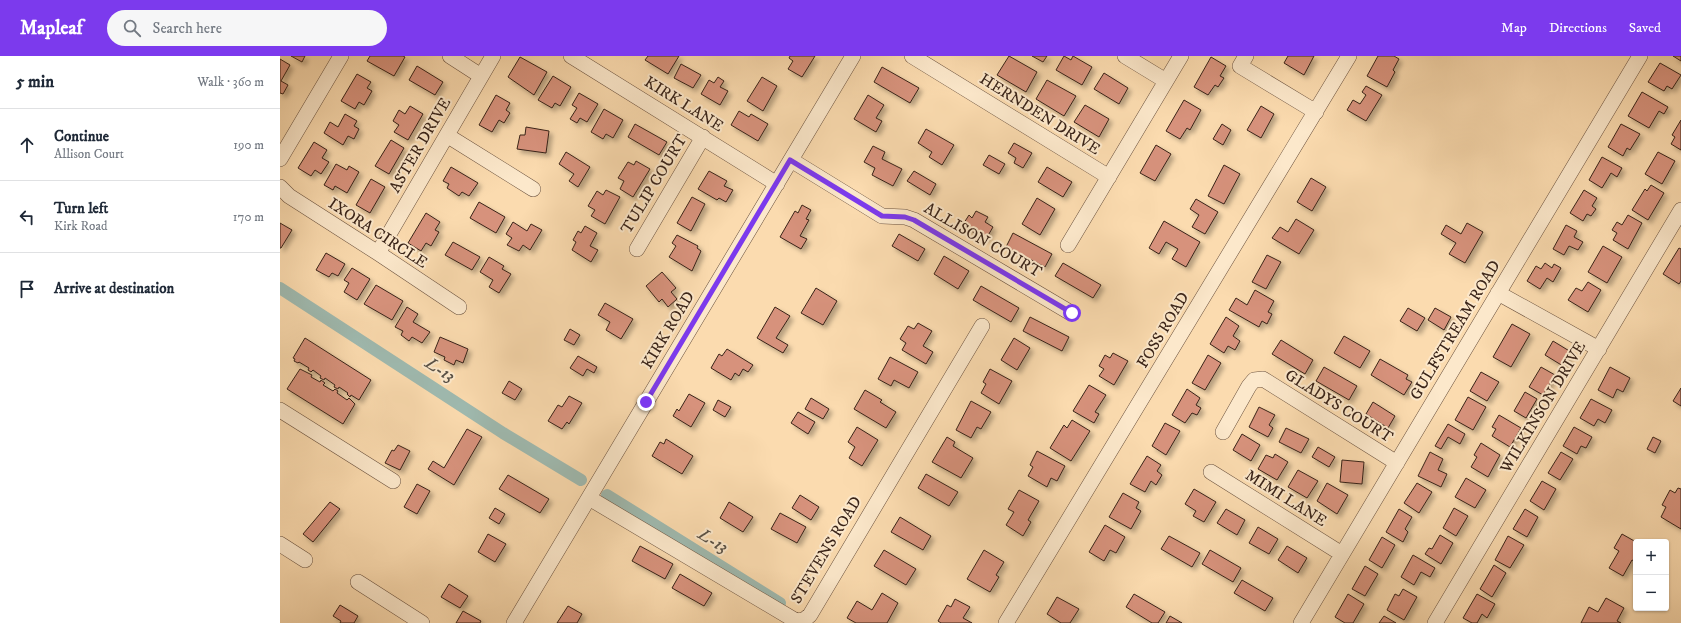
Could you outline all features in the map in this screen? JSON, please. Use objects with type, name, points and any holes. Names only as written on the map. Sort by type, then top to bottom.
[{"type":"street","points":[[280,159],[342,56]]},
{"type":"street","points":[[450,56],[481,76]]},
{"type":"street","name":"ASTER DRIVE","points":[[378,253],[448,136],[493,56]]},
{"type":"street","name":"KIRK LANE","points":[[571,56],[777,184]]},
{"type":"street","name":"KIRK ROAD","points":[[514,623],[853,56]]},
{"type":"street","name":"HERNDEN DRIVE","points":[[912,56],[1109,177]]},
{"type":"street","points":[[1125,56],[1166,81]]},
{"type":"street","points":[[1068,245],[1181,56]]},
{"type":"street","name":"FOSS ROAD","points":[[1006,623],[1349,56]]},
{"type":"street","name":"GULFSTREAM ROAD","points":[[1301,623],[1640,56]]},
{"type":"street","points":[[1243,61],[1316,112]]},
{"type":"street","points":[[448,136],[533,189]]},
{"type":"street","name":"TULIP COURT","points":[[637,249],[703,138]]},
{"type":"street","name":"ALLISON COURT","points":[[790,160],[882,216],[905,217],[914,220],[1072,313]]},
{"type":"street","name":"IXORA CIRCLE","points":[[280,187],[289,196],[459,307]]},
{"type":"street","name":"WILKINSON DRIVE","points":[[1435,623],[1681,210]]},
{"type":"street","points":[[1498,293],[1599,349]]},
{"type":"street","name":"STEVENS ROAD","points":[[589,498],[796,621],[804,620],[810,615],[982,326]]},
{"type":"street","name":"GLADYS COURT","points":[[1223,432],[1249,386],[1254,380],[1263,379],[1397,463]]},
{"type":"street","points":[[280,410],[393,481]]},
{"type":"street","name":"MIMI LANE","points":[[1211,472],[1342,554]]},
{"type":"street","points":[[280,544],[304,560]]},
{"type":"street","points":[[358,582],[422,623]]},
{"type":"building","points":[[291,56],[305,56],[302,62]]},
{"type":"building","points":[[370,56],[405,57],[394,76],[367,61]]},
{"type":"building","points":[[648,56],[679,56],[668,74],[645,60]]},
{"type":"building","points":[[790,56],[815,56],[802,77],[788,69],[793,61],[789,58]]},
{"type":"building","points":[[1009,56],[1037,72],[1026,92],[997,75]]},
{"type":"building","points":[[1032,56],[1047,56],[1043,62]]},
{"type":"building","points":[[1064,56],[1071,60],[1073,56],[1092,67],[1082,85],[1056,70]]},
{"type":"building","points":[[1288,56],[1314,56],[1304,75],[1284,63]]},
{"type":"building","points":[[1378,56],[1394,56],[1399,59],[1393,70],[1395,72],[1387,87],[1367,76]]},
{"type":"building","points":[[1673,56],[1681,56],[1681,61]]},
{"type":"building","points":[[520,57],[547,72],[534,95],[508,77]]},
{"type":"building","points":[[1211,57],[1226,66],[1220,76],[1224,78],[1218,87],[1215,85],[1208,95],[1194,87]]},
{"type":"building","points":[[280,59],[290,65],[281,81],[288,85],[283,94],[280,93]]},
{"type":"building","points":[[1660,63],[1681,75],[1672,89],[1667,86],[1664,91],[1648,82]]},
{"type":"building","points":[[681,64],[701,75],[693,88],[674,78]]},
{"type":"building","points":[[417,66],[443,82],[435,95],[409,80]]},
{"type":"building","points":[[882,67],[919,88],[910,103],[874,82]]},
{"type":"building","points":[[1104,73],[1128,88],[1119,104],[1094,89]]},
{"type":"building","points":[[357,74],[371,82],[367,88],[372,91],[364,105],[359,102],[355,109],[341,101]]},
{"type":"building","points":[[553,76],[571,87],[560,106],[555,103],[552,108],[538,100]]},
{"type":"building","points":[[718,77],[724,81],[720,87],[728,91],[720,105],[701,94],[709,80],[714,83]]},
{"type":"building","points":[[762,77],[777,86],[763,111],[747,101]]},
{"type":"building","points":[[1047,80],[1076,96],[1064,116],[1036,99]]},
{"type":"building","points":[[1366,86],[1382,95],[1366,121],[1347,110],[1353,100],[1360,104],[1366,95],[1362,92]]},
{"type":"building","points":[[1642,92],[1668,107],[1664,114],[1659,111],[1649,128],[1628,116]]},
{"type":"building","points":[[579,93],[598,104],[587,122],[580,118],[577,123],[570,119],[577,108],[572,105]]},
{"type":"building","points":[[496,95],[510,103],[506,110],[510,113],[504,123],[499,120],[492,132],[479,125]]},
{"type":"building","points":[[868,95],[884,105],[876,118],[882,121],[876,132],[854,119]]},
{"type":"building","points":[[1184,100],[1201,110],[1190,130],[1187,128],[1180,139],[1166,131]]},
{"type":"building","points":[[1085,105],[1109,119],[1099,137],[1074,122]]},
{"type":"building","points":[[410,106],[423,114],[408,140],[394,132],[399,125],[393,121],[399,110],[405,114]]},
{"type":"building","points":[[1261,106],[1274,114],[1261,138],[1247,130]]},
{"type":"building","points":[[604,109],[623,120],[613,138],[606,134],[603,139],[591,132]]},
{"type":"building","points":[[739,111],[749,117],[751,114],[768,124],[758,141],[731,125]]},
{"type":"building","points":[[345,114],[357,121],[354,126],[359,129],[354,139],[348,136],[343,145],[324,133],[330,122],[338,127]]},
{"type":"building","points":[[1681,120],[1681,150],[1671,144],[1675,137],[1672,135]]},
{"type":"building","points":[[635,124],[667,142],[659,155],[628,137]]},
{"type":"building","points":[[1222,124],[1231,130],[1223,145],[1213,139]]},
{"type":"building","points":[[1621,124],[1640,134],[1630,150],[1627,148],[1623,156],[1608,147]]},
{"type":"building","points":[[526,127],[549,131],[546,153],[517,149],[520,135],[525,135]]},
{"type":"building","points":[[926,129],[954,145],[942,165],[929,157],[932,152],[918,143]]},
{"type":"building","points":[[391,140],[404,148],[389,174],[375,166]]},
{"type":"building","points":[[314,142],[327,150],[322,158],[329,162],[321,174],[315,170],[311,176],[298,168]]},
{"type":"building","points":[[1014,143],[1032,153],[1023,168],[1014,163],[1016,158],[1008,153]]},
{"type":"building","points":[[1156,145],[1171,154],[1155,181],[1140,173]]},
{"type":"building","points":[[873,146],[885,152],[882,159],[902,169],[893,186],[872,175],[875,168],[864,162]]},
{"type":"building","points":[[566,152],[590,167],[578,187],[569,181],[574,174],[559,164]]},
{"type":"building","points":[[1658,152],[1675,161],[1662,184],[1645,174]]},
{"type":"building","points":[[989,155],[1005,164],[999,174],[983,165]]},
{"type":"building","points":[[1602,157],[1622,168],[1617,177],[1611,173],[1602,188],[1589,180]]},
{"type":"building","points":[[636,161],[650,169],[633,197],[620,189],[624,181],[618,178],[628,162],[634,165]]},
{"type":"building","points":[[336,164],[347,170],[349,166],[359,172],[347,193],[335,186],[333,190],[324,185]]},
{"type":"building","points":[[1224,165],[1240,174],[1224,204],[1208,196]]},
{"type":"building","points":[[451,167],[478,183],[469,196],[462,192],[459,196],[447,188],[449,184],[443,181]]},
{"type":"building","points":[[1047,167],[1072,182],[1063,197],[1038,182]]},
{"type":"building","points":[[709,171],[727,181],[724,186],[733,190],[726,202],[719,198],[717,200],[698,189]]},
{"type":"building","points":[[914,171],[936,184],[930,195],[907,181]]},
{"type":"building","points":[[1311,178],[1326,187],[1312,211],[1297,202]]},
{"type":"building","points":[[371,179],[385,187],[370,213],[356,205]]},
{"type":"building","points":[[1651,185],[1664,193],[1648,220],[1632,210],[1645,189],[1647,191]]},
{"type":"building","points":[[606,190],[620,197],[605,224],[591,216],[595,210],[588,206],[597,191],[603,195]]},
{"type":"building","points":[[1584,190],[1597,198],[1592,206],[1596,209],[1591,216],[1587,214],[1583,221],[1570,213]]},
{"type":"building","points":[[692,197],[705,204],[691,231],[677,223]]},
{"type":"building","points":[[1037,198],[1055,209],[1040,235],[1022,224]]},
{"type":"building","points":[[1196,199],[1218,212],[1205,234],[1192,227],[1199,215],[1190,209]]},
{"type":"building","points":[[479,202],[505,217],[496,233],[470,218]]},
{"type":"building","points":[[802,205],[811,210],[806,219],[809,220],[800,236],[807,239],[801,249],[780,237],[795,211],[798,213]]},
{"type":"building","points":[[976,211],[988,217],[985,222],[993,227],[986,239],[962,226],[969,215],[972,218]]},
{"type":"building","points":[[426,213],[440,222],[435,230],[439,232],[431,246],[426,243],[421,251],[408,243]]},
{"type":"building","points":[[1628,215],[1642,223],[1628,249],[1613,240],[1617,233],[1612,230],[1617,222],[1622,225]]},
{"type":"building","points":[[1296,219],[1314,230],[1299,254],[1272,238],[1280,227],[1288,232]]},
{"type":"building","points":[[1164,221],[1200,242],[1186,267],[1172,259],[1178,249],[1166,242],[1159,254],[1149,248]]},
{"type":"building","points":[[513,222],[527,231],[531,224],[542,230],[530,250],[523,245],[519,251],[507,245],[512,238],[506,234]]},
{"type":"building","points":[[280,223],[292,230],[281,248],[280,248]]},
{"type":"building","points":[[1467,223],[1483,232],[1465,263],[1449,254],[1456,243],[1441,234],[1446,225],[1461,234]]},
{"type":"building","points":[[1566,225],[1577,231],[1574,237],[1583,242],[1578,250],[1569,246],[1564,255],[1553,249]]},
{"type":"building","points":[[585,226],[597,233],[590,246],[598,250],[591,262],[572,250],[576,242],[573,240],[578,231],[581,233]]},
{"type":"building","points":[[1013,233],[1052,254],[1045,267],[1006,247]]},
{"type":"building","points":[[899,234],[925,249],[918,261],[892,246]]},
{"type":"building","points":[[677,235],[698,246],[697,248],[701,251],[692,271],[669,257],[676,246],[672,243]]},
{"type":"building","points":[[453,242],[480,257],[472,270],[445,255]]},
{"type":"building","points":[[1603,246],[1622,257],[1607,283],[1588,272]]},
{"type":"building","points":[[1679,248],[1681,249],[1681,281],[1679,284],[1663,274]]},
{"type":"building","points":[[326,253],[345,264],[338,276],[332,273],[329,277],[316,270]]},
{"type":"building","points":[[1267,255],[1281,262],[1266,289],[1252,282]]},
{"type":"building","points":[[944,256],[969,271],[958,289],[934,274]]},
{"type":"building","points":[[489,257],[504,266],[502,269],[511,274],[499,293],[489,287],[493,280],[480,272]]},
{"type":"building","points":[[1063,263],[1101,285],[1093,298],[1055,276]]},
{"type":"building","points":[[1545,263],[1552,268],[1554,264],[1561,268],[1553,282],[1547,278],[1540,289],[1527,281],[1536,266],[1541,269]]},
{"type":"building","points":[[352,268],[370,279],[357,300],[344,292],[349,283],[344,280]]},
{"type":"building","points":[[662,272],[676,288],[671,292],[677,299],[668,307],[662,299],[659,302],[646,286]]},
{"type":"building","points":[[1588,282],[1601,290],[1588,312],[1568,300],[1576,288],[1582,291]]},
{"type":"building","points":[[376,285],[403,301],[392,320],[364,304]]},
{"type":"building","points":[[981,286],[1019,308],[1011,322],[973,300]]},
{"type":"building","points":[[816,288],[837,301],[823,325],[801,313]]},
{"type":"building","points":[[1255,290],[1274,301],[1268,312],[1272,314],[1267,324],[1262,321],[1259,327],[1229,310],[1236,298],[1247,305]]},
{"type":"building","points":[[605,303],[633,319],[621,339],[606,330],[610,322],[598,315]]},
{"type":"building","points":[[407,307],[418,314],[413,322],[430,332],[422,343],[412,337],[409,341],[401,335],[403,331],[395,327]]},
{"type":"building","points":[[775,307],[790,316],[776,338],[788,345],[783,353],[757,338]]},
{"type":"building","points":[[1408,308],[1425,318],[1417,331],[1400,321]]},
{"type":"building","points":[[1435,308],[1451,317],[1444,330],[1428,320]]},
{"type":"building","points":[[1030,317],[1069,337],[1062,351],[1023,331]]},
{"type":"building","points":[[1226,317],[1239,326],[1233,336],[1240,341],[1235,350],[1228,346],[1224,353],[1210,344]]},
{"type":"building","points":[[918,323],[932,331],[923,346],[933,352],[926,364],[902,350],[906,343],[900,339],[908,326],[914,329]]},
{"type":"building","points":[[1512,324],[1530,334],[1511,367],[1493,357]]},
{"type":"building","points":[[570,329],[580,335],[574,345],[564,340]]},
{"type":"building","points":[[1344,336],[1370,351],[1360,368],[1334,353]]},
{"type":"building","points":[[440,337],[468,349],[463,363],[456,360],[454,365],[444,360],[445,357],[434,352]]},
{"type":"building","points":[[305,338],[371,380],[359,400],[351,395],[350,397],[347,394],[348,393],[339,387],[338,389],[334,387],[335,385],[325,378],[324,380],[320,378],[321,376],[313,370],[311,372],[308,370],[309,368],[299,362],[294,361],[295,359],[293,358]]},
{"type":"building","points":[[1014,338],[1030,348],[1017,370],[1001,360]]},
{"type":"building","points":[[1281,340],[1313,360],[1305,374],[1272,354]]},
{"type":"building","points":[[1553,341],[1571,352],[1563,366],[1545,355]]},
{"type":"building","points":[[727,349],[753,365],[748,372],[743,369],[739,376],[735,373],[731,380],[711,368],[719,354],[722,356]]},
{"type":"building","points":[[1113,353],[1128,361],[1114,385],[1099,376],[1104,369],[1099,366],[1105,355],[1110,358]]},
{"type":"building","points":[[1208,355],[1221,363],[1205,390],[1192,383]]},
{"type":"building","points":[[578,356],[597,367],[594,373],[587,369],[583,376],[570,368]]},
{"type":"building","points":[[890,357],[918,372],[909,388],[894,380],[891,386],[878,379]]},
{"type":"building","points":[[1380,359],[1408,375],[1406,379],[1412,382],[1404,395],[1371,375]]},
{"type":"building","points":[[1324,367],[1357,386],[1349,400],[1316,381]]},
{"type":"building","points":[[1541,367],[1555,375],[1543,395],[1529,387]]},
{"type":"building","points":[[1610,367],[1630,378],[1623,392],[1617,389],[1613,398],[1598,390]]},
{"type":"building","points":[[300,369],[312,375],[311,377],[320,382],[321,380],[325,383],[323,385],[333,391],[335,389],[338,391],[337,393],[347,400],[349,398],[355,404],[343,424],[287,389]]},
{"type":"building","points":[[990,369],[1012,381],[999,404],[981,393],[986,384],[983,382]]},
{"type":"building","points":[[1481,372],[1499,382],[1487,401],[1470,391]]},
{"type":"building","points":[[509,381],[522,389],[515,400],[502,393]]},
{"type":"building","points":[[1089,385],[1106,395],[1095,412],[1099,414],[1094,423],[1073,411]]},
{"type":"building","points":[[1681,388],[1681,406],[1673,401]]},
{"type":"building","points":[[1187,389],[1200,398],[1196,405],[1201,408],[1197,415],[1192,413],[1185,423],[1172,415]]},
{"type":"building","points":[[865,390],[882,400],[880,402],[896,412],[886,428],[854,409]]},
{"type":"building","points":[[1525,392],[1537,399],[1526,418],[1514,411]]},
{"type":"building","points":[[689,394],[705,403],[691,427],[673,416],[677,409],[679,411]]},
{"type":"building","points":[[569,396],[582,403],[569,424],[567,422],[562,429],[548,421],[558,405],[562,407]]},
{"type":"building","points":[[1468,397],[1486,407],[1473,430],[1455,420]]},
{"type":"building","points":[[811,398],[829,409],[823,419],[805,409]]},
{"type":"building","points":[[1591,399],[1612,410],[1605,423],[1598,419],[1594,426],[1580,418]]},
{"type":"building","points":[[718,400],[731,407],[725,417],[713,410]]},
{"type":"building","points":[[971,401],[991,412],[981,429],[977,427],[971,438],[956,430]]},
{"type":"building","points":[[1373,402],[1395,416],[1388,428],[1366,414]]},
{"type":"building","points":[[1259,407],[1275,415],[1269,425],[1273,428],[1268,437],[1249,427]]},
{"type":"building","points":[[798,412],[815,422],[808,434],[791,423]]},
{"type":"building","points":[[1499,415],[1521,428],[1510,447],[1492,436],[1496,429],[1492,427]]},
{"type":"building","points":[[1072,420],[1090,431],[1071,461],[1050,448],[1064,425],[1067,428]]},
{"type":"building","points":[[1165,423],[1180,431],[1166,455],[1152,446]]},
{"type":"building","points":[[1448,424],[1465,434],[1460,444],[1448,437],[1441,449],[1435,446]]},
{"type":"building","points":[[857,427],[878,440],[862,466],[849,458],[855,447],[848,442]]},
{"type":"building","points":[[1574,427],[1592,437],[1586,448],[1581,446],[1577,454],[1563,446]]},
{"type":"building","points":[[1286,428],[1309,439],[1301,453],[1279,442]]},
{"type":"building","points":[[467,429],[482,437],[454,485],[428,469],[433,461],[444,468]]},
{"type":"building","points":[[1242,434],[1260,445],[1251,461],[1233,450]]},
{"type":"building","points":[[947,437],[955,442],[953,446],[973,458],[961,478],[932,462]]},
{"type":"building","points":[[1653,437],[1661,441],[1655,453],[1647,449]]},
{"type":"building","points":[[666,439],[693,456],[682,474],[652,456],[660,442],[664,444]]},
{"type":"building","points":[[1481,443],[1500,455],[1488,477],[1471,467],[1477,457],[1474,455]]},
{"type":"building","points":[[398,445],[410,451],[400,470],[385,463],[392,450],[394,451]]},
{"type":"building","points":[[1318,447],[1335,457],[1329,467],[1312,457]]},
{"type":"building","points":[[1037,451],[1065,466],[1057,481],[1051,478],[1047,487],[1028,476],[1033,467],[1030,465]]},
{"type":"building","points":[[1430,452],[1443,459],[1438,470],[1447,474],[1441,487],[1418,476]]},
{"type":"building","points":[[1561,452],[1573,459],[1560,480],[1548,473]]},
{"type":"building","points":[[1275,454],[1288,462],[1277,480],[1258,469],[1266,455],[1273,458]]},
{"type":"building","points":[[1147,456],[1161,465],[1157,471],[1162,475],[1156,485],[1151,481],[1145,492],[1130,484]]},
{"type":"building","points":[[1342,460],[1364,462],[1362,484],[1340,482]]},
{"type":"building","points":[[1298,470],[1318,481],[1307,498],[1288,487]]},
{"type":"building","points":[[926,474],[958,492],[949,506],[918,488]]},
{"type":"building","points":[[508,475],[549,499],[540,513],[499,489]]},
{"type":"building","points":[[1466,478],[1486,490],[1475,508],[1455,497]]},
{"type":"building","points":[[1542,481],[1556,489],[1544,510],[1530,501]]},
{"type":"building","points":[[1327,483],[1348,495],[1337,514],[1317,501]]},
{"type":"building","points":[[1417,483],[1432,492],[1419,513],[1404,503]]},
{"type":"building","points":[[417,484],[430,491],[417,514],[404,507]]},
{"type":"building","points":[[1678,488],[1681,489],[1681,529],[1661,517],[1666,507],[1662,505],[1670,490],[1675,493]]},
{"type":"building","points":[[1194,489],[1216,502],[1204,522],[1193,516],[1196,511],[1185,504]]},
{"type":"building","points":[[1019,490],[1039,501],[1028,520],[1031,522],[1023,536],[1006,525],[1014,512],[1008,509]]},
{"type":"building","points":[[1123,493],[1139,502],[1136,508],[1141,511],[1131,529],[1109,517]]},
{"type":"building","points":[[800,495],[819,507],[811,520],[792,508]]},
{"type":"building","points":[[330,502],[340,509],[313,542],[303,534]]},
{"type":"building","points":[[729,502],[753,517],[743,532],[720,518]]},
{"type":"building","points":[[495,508],[505,514],[499,524],[489,518]]},
{"type":"building","points":[[1454,508],[1468,516],[1456,536],[1443,528]]},
{"type":"building","points":[[1226,509],[1245,520],[1237,535],[1217,523]]},
{"type":"building","points":[[1399,509],[1412,517],[1405,529],[1408,532],[1403,542],[1386,532]]},
{"type":"building","points":[[1525,509],[1538,517],[1527,537],[1513,529]]},
{"type":"building","points":[[780,513],[806,527],[797,543],[771,529]]},
{"type":"building","points":[[900,517],[931,536],[923,550],[891,532]]},
{"type":"building","points":[[1105,525],[1125,537],[1116,553],[1110,550],[1104,561],[1089,552]]},
{"type":"building","points":[[1258,527],[1278,539],[1269,554],[1249,543]]},
{"type":"building","points":[[488,534],[506,544],[495,562],[478,552]]},
{"type":"building","points":[[1622,534],[1633,540],[1633,560],[1623,576],[1609,568],[1619,551],[1614,548]]},
{"type":"building","points":[[1440,535],[1453,543],[1441,564],[1425,554],[1429,548],[1432,549]]},
{"type":"building","points":[[1169,536],[1200,553],[1192,567],[1161,549]]},
{"type":"building","points":[[1508,536],[1524,545],[1510,568],[1495,560]]},
{"type":"building","points":[[1382,537],[1395,545],[1382,568],[1369,560]]},
{"type":"building","points":[[640,546],[673,564],[665,579],[632,561]]},
{"type":"building","points":[[1287,546],[1307,558],[1298,573],[1278,560]]},
{"type":"building","points":[[884,550],[916,569],[906,585],[874,566]]},
{"type":"building","points":[[984,550],[1004,562],[996,575],[999,577],[990,592],[967,579]]},
{"type":"building","points":[[1210,550],[1241,568],[1233,582],[1202,564]]},
{"type":"building","points":[[1413,555],[1435,568],[1430,577],[1421,572],[1414,585],[1401,577]]},
{"type":"building","points":[[1494,565],[1506,573],[1492,597],[1480,589]]},
{"type":"building","points":[[1365,566],[1378,574],[1365,596],[1352,589]]},
{"type":"building","points":[[680,574],[712,593],[704,606],[672,588]]},
{"type":"building","points":[[1242,580],[1273,598],[1265,611],[1234,593]]},
{"type":"building","points":[[449,584],[468,596],[460,608],[441,597]]},
{"type":"building","points":[[1403,589],[1417,597],[1404,620],[1387,610],[1395,594],[1399,596]]},
{"type":"building","points":[[882,593],[898,603],[887,623],[856,623],[847,618],[857,601],[872,610]]},
{"type":"building","points":[[1134,594],[1165,612],[1158,623],[1152,623],[1126,607]]},
{"type":"building","points":[[1348,594],[1364,604],[1353,623],[1345,623],[1335,617]]},
{"type":"building","points":[[1477,594],[1495,604],[1487,618],[1482,614],[1477,623],[1472,623],[1463,618]]},
{"type":"building","points":[[1057,597],[1079,609],[1070,623],[1061,623],[1047,614]]},
{"type":"building","points":[[1606,598],[1624,608],[1617,621],[1621,623],[1581,623],[1589,607],[1598,612]]},
{"type":"building","points":[[955,599],[970,607],[963,618],[972,623],[941,623],[938,621],[947,605],[951,607]]},
{"type":"building","points":[[340,605],[358,616],[354,623],[340,623],[341,621],[333,616]]},
{"type":"building","points":[[568,606],[582,614],[577,623],[557,623]]},
{"type":"building","points":[[463,611],[481,621],[480,623],[456,623]]},
{"type":"building","points":[[1170,616],[1182,623],[1166,623]]},
{"type":"building","points":[[1384,616],[1396,623],[1379,623]]},
{"type":"waterway","name":"L-13","points":[[280,288],[503,433],[581,480]]},
{"type":"waterway","name":"L-13","points":[[607,495],[780,603]]},
{"type":"route","points":[[646,402],[790,160],[882,216],[905,217],[914,220],[1072,313]]}]
